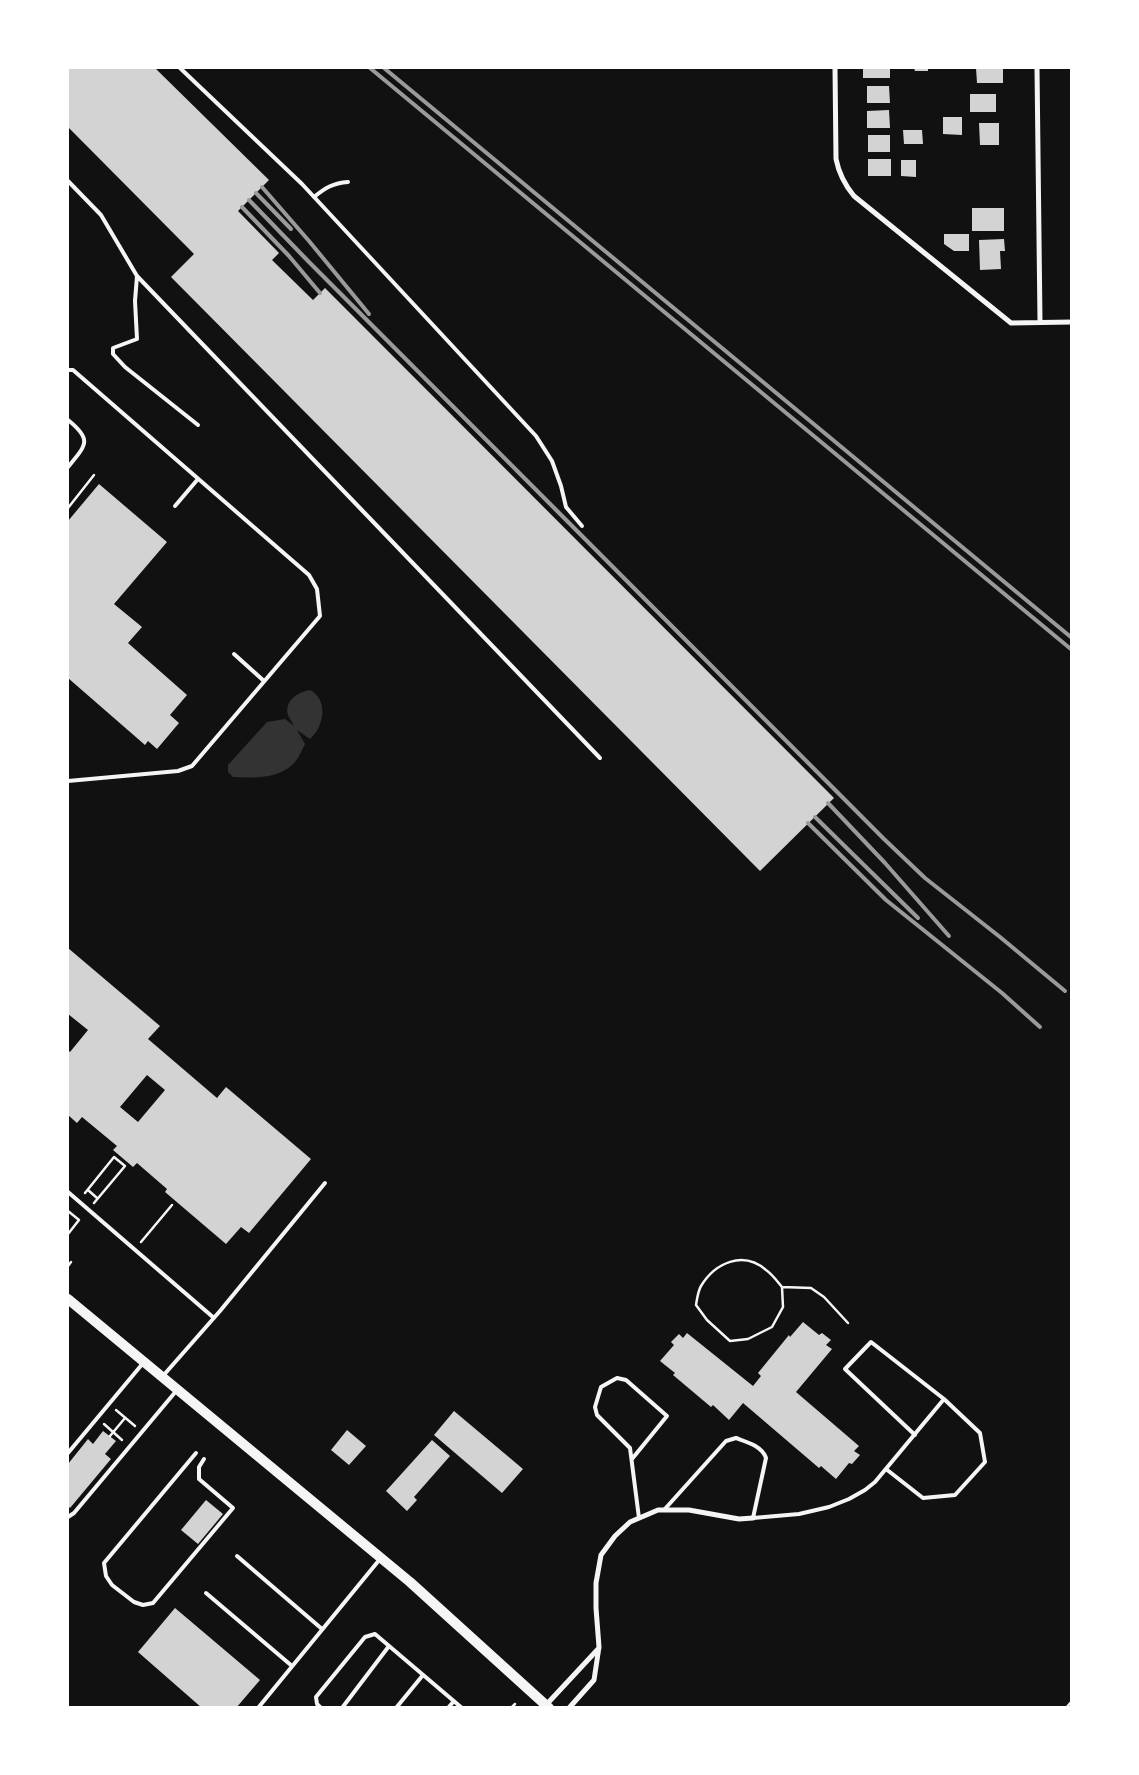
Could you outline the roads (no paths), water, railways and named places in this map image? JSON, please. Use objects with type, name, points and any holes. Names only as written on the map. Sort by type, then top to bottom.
[{"type":"main road","points":[[68,1300],[410,1582],[548,1706]]},
{"type":"street","points":[[835,68],[836,159],[841,178],[854,196],[1011,322],[1072,322]]},
{"type":"street","points":[[1037,68],[1040,322]]},
{"type":"street","points":[[569,1708],[594,1680],[599,1647],[596,1583],[601,1555],[615,1536],[630,1522],[658,1510],[689,1510],[739,1519],[752,1518]]},
{"type":"street","points":[[548,1706],[599,1647]]},
{"type":"lane","points":[[180,68],[314,197],[536,436],[552,461],[566,507],[582,526]]},
{"type":"lane","points":[[68,181],[101,215],[137,276],[600,758]]},
{"type":"lane","points":[[314,197],[325,187],[335,183],[348,182]]},
{"type":"lane","points":[[137,276],[135,301],[137,338],[113,348],[113,354],[125,367],[198,425]]},
{"type":"lane","points":[[68,370],[73,370],[309,575],[317,589],[320,616],[192,766],[178,771],[68,781]]},
{"type":"lane","points":[[68,420],[81,431],[84,440],[83,449],[68,467]]},
{"type":"lane","points":[[175,506],[198,479]]},
{"type":"lane","points":[[234,654],[264,681]]},
{"type":"lane","points":[[162,1377],[214,1318],[325,1183]]},
{"type":"lane","points":[[68,1192],[214,1318]]},
{"type":"lane","points":[[886,1469],[923,1498],[955,1496],[985,1462],[980,1433],[944,1400],[871,1342],[845,1369],[915,1435]]},
{"type":"lane","points":[[68,1453],[144,1362]]},
{"type":"lane","points":[[632,1459],[667,1416],[626,1380],[616,1378],[601,1388],[595,1407],[597,1415],[630,1448],[639,1518]]},
{"type":"lane","points":[[69,1516],[177,1390]]},
{"type":"lane","points":[[664,1510],[726,1442],[736,1438],[759,1448],[766,1458],[752,1518],[799,1514],[849,1500],[875,1482],[944,1400]]},
{"type":"lane","points":[[196,1452],[104,1563],[106,1576],[112,1585],[134,1602],[144,1605],[153,1603],[233,1508],[199,1479],[199,1467],[204,1459]]},
{"type":"lane","points":[[237,1556],[322,1629]]},
{"type":"lane","points":[[258,1708],[381,1558]]},
{"type":"lane","points":[[206,1593],[292,1666]]},
{"type":"lane","points":[[321,1708],[317,1704],[316,1697],[365,1637],[375,1634],[462,1708]]},
{"type":"lane","points":[[342,1708],[389,1646]]},
{"type":"lane","points":[[396,1708],[423,1675]]},
{"type":"lane","points":[[448,1708],[454,1701]]},
{"type":"railway","points":[[370,68],[1072,650]]},
{"type":"railway","points":[[384,68],[1072,638]]},
{"type":"railway","points":[[262,187],[369,314]]},
{"type":"railway","points":[[256,193],[291,229]]},
{"type":"railway","points":[[249,200],[884,839],[925,878],[1065,991]]},
{"type":"railway","points":[[242,207],[289,256],[320,293]]},
{"type":"railway","points":[[828,803],[885,863],[949,936]]},
{"type":"railway","points":[[815,817],[918,918]]},
{"type":"railway","points":[[808,823],[886,900],[1002,993],[1040,1027]]}]
